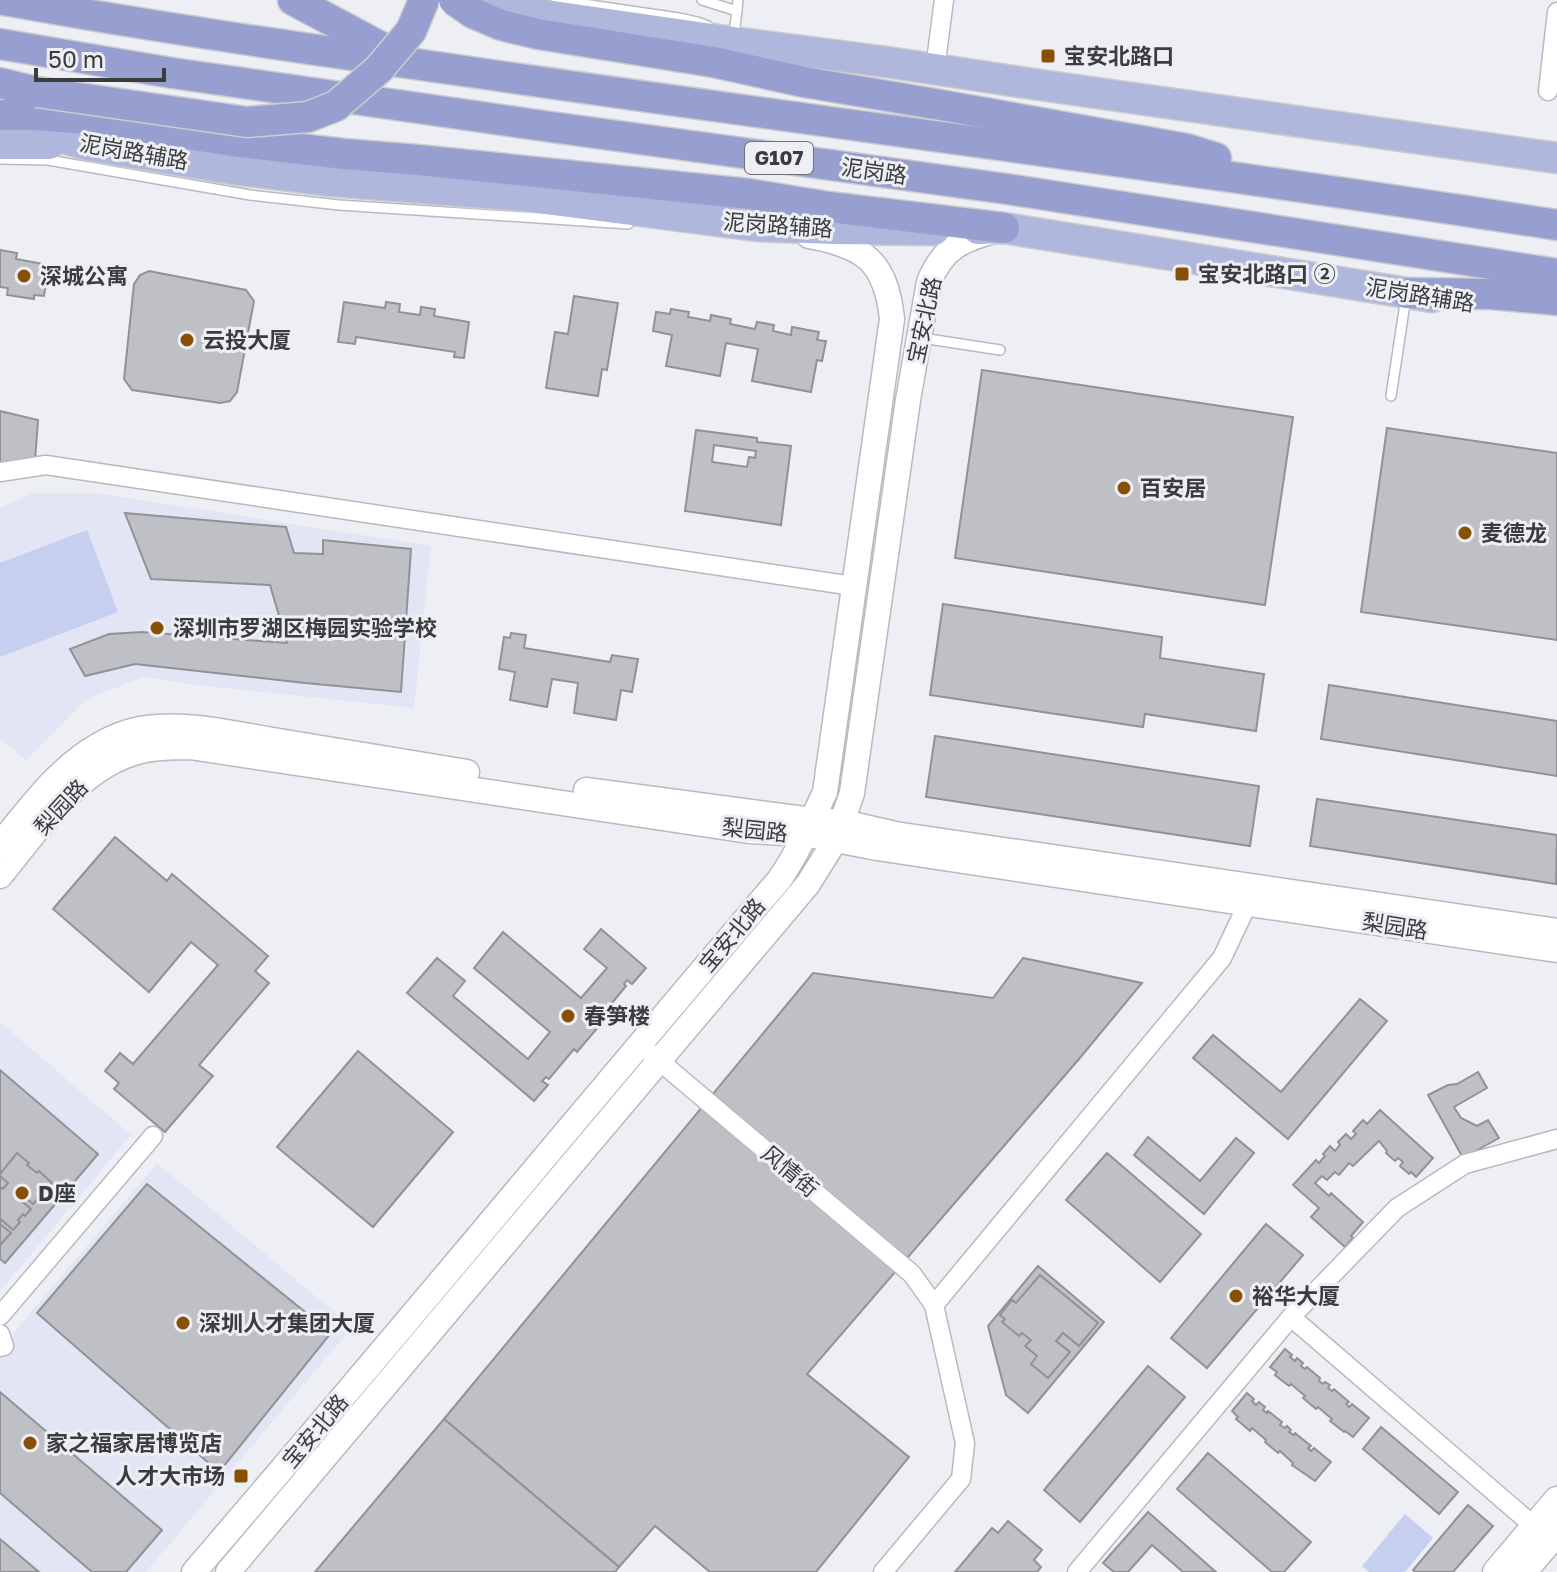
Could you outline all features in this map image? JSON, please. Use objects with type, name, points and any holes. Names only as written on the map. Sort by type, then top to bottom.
[{"type":"highway","name":"泥岗路","points":[[4,0],[97,17],[624,94],[1316,188],[1556,224]]},
{"type":"highway","points":[[293,0],[411,63]]},
{"type":"highway","points":[[0,83],[37,92],[247,122],[308,117],[336,106],[379,69],[411,31],[424,0]]},
{"type":"highway","points":[[476,5],[501,25],[538,34],[723,52],[804,82],[1187,149],[1316,188]]},
{"type":"highway","name":"泥岗路","points":[[0,44],[172,73],[1007,189],[1557,274]]},
{"type":"highway","points":[[0,117],[34,115],[90,119],[246,143],[749,194],[1004,228]]},
{"type":"highway","points":[[749,194],[968,198],[1007,189]]},
{"type":"highway","points":[[1407,293],[1491,294],[1557,300]]},
{"type":"main road","points":[[443,0],[476,5]]},
{"type":"main road","points":[[723,52],[935,69],[1557,158]]},
{"type":"main road","points":[[723,52],[775,65],[925,81],[1026,83]]},
{"type":"main road","name":"泥岗路辅路","points":[[0,117],[91,146],[232,169],[331,181],[524,196],[757,226],[1004,228],[1557,315]]},
{"type":"main road","points":[[0,144],[91,146]]},
{"type":"main road","points":[[1496,1572],[1527,1564],[1547,1533],[1557,1500]]},
{"type":"street","points":[[935,69],[944,0]]},
{"type":"street","points":[[1548,91],[1557,12]]},
{"type":"street","name":"宝安北路","points":[[194,1572],[779,880],[791,863],[825,792],[892,319],[890,298],[880,276],[863,253],[822,238],[757,226]]},
{"type":"street","name":"宝安北路","points":[[228,1572],[808,884],[840,830],[854,778],[908,400],[929,282],[935,267],[958,243],[1004,228]]},
{"type":"street","points":[[0,472],[46,465],[853,586]]},
{"type":"street","name":"梨园路","points":[[0,844],[55,779],[77,759],[101,743],[126,733],[156,727],[204,730],[840,830],[877,848],[1557,931]]},
{"type":"street","name":"梨园路","points":[[0,876],[61,803],[93,773],[139,751],[165,747],[190,747],[749,831],[808,827]]},
{"type":"street","points":[[883,1572],[961,1479],[965,1443],[934,1305],[1222,958],[1249,895]]},
{"type":"street","name":"梨园路","points":[[1249,895],[1557,950]]},
{"type":"street","name":"风情街","points":[[639,1044],[912,1274],[934,1305]]},
{"type":"street","points":[[0,1316],[153,1136]]},
{"type":"street","points":[[1077,1572],[1291,1317],[1397,1208],[1465,1164],[1557,1139]]},
{"type":"street","points":[[1291,1317],[1547,1533]]},
{"type":"street","points":[[0,1334],[4,1346],[0,1347]]},
{"type":"lane","points":[[556,0],[697,22],[723,52]]},
{"type":"lane","points":[[702,0],[737,5],[723,52]]},
{"type":"lane","points":[[0,159],[48,160],[250,195],[339,205],[642,224]]},
{"type":"lane","points":[[657,225],[712,220]]},
{"type":"lane","points":[[1391,396],[1407,293]]},
{"type":"lane","points":[[919,338],[1000,350]]},
{"type":"shaded area","name":"深圳市罗湖区梅园实验学校","points":[[33,493],[97,493],[431,546],[414,708],[144,677],[86,699],[26,760],[0,738],[0,508]]},
{"type":"shaded area","points":[[87,530],[118,612],[0,657],[0,563]]},
{"type":"shaded area","points":[[0,1022],[131,1135],[0,1291]]},
{"type":"shaded area","points":[[157,1163],[352,1327],[146,1572],[0,1572],[0,1349]]},
{"type":"shaded area","points":[[1405,1514],[1433,1538],[1405,1572],[1369,1572],[1362,1566]]},
{"type":"building","name":"深城公寓","points":[[0,250],[17,253],[16,259],[49,265],[44,296],[34,295],[34,299],[7,295],[8,288],[0,287]]},
{"type":"building","name":"云投大厦","points":[[149,271],[246,290],[254,301],[237,392],[230,401],[220,403],[132,390],[124,379],[134,284],[140,275]]},
{"type":"building","points":[[574,296],[618,303],[607,370],[602,369],[598,396],[546,388],[555,332],[568,334]]},
{"type":"building","points":[[344,302],[385,308],[386,302],[400,304],[399,312],[420,315],[421,307],[435,309],[434,316],[469,322],[464,358],[454,357],[455,352],[356,337],[355,344],[338,342]]},
{"type":"building","points":[[671,309],[689,312],[688,317],[710,321],[711,315],[731,319],[730,324],[755,329],[757,322],[774,325],[773,331],[791,335],[792,327],[819,332],[817,340],[826,341],[822,361],[817,360],[811,392],[752,381],[758,349],[726,343],[720,376],[666,366],[672,335],[653,331],[656,312],[670,314]]},
{"type":"building","name":"百安居","points":[[982,370],[1293,417],[1265,605],[955,558]]},
{"type":"building","points":[[0,411],[38,420],[35,461],[0,465]]},
{"type":"building","name":"麦德龙","points":[[1387,428],[1557,453],[1557,640],[1361,612]]},
{"type":"building","points":[[696,430],[791,446],[781,525],[685,511]],"holes":[[[714,445],[756,451],[755,458],[749,457],[747,467],[712,462]]]},
{"type":"building","points":[[125,513],[286,527],[294,553],[323,554],[323,540],[411,549],[401,692],[135,664],[85,676],[70,649],[109,634],[142,632],[287,643],[270,585],[151,579]]},
{"type":"building","points":[[943,604],[1162,637],[1160,658],[1264,674],[1256,731],[1145,714],[1143,727],[930,695]]},
{"type":"building","points":[[511,633],[526,635],[524,648],[610,662],[612,655],[638,659],[632,692],[621,690],[616,720],[574,713],[578,683],[552,679],[547,707],[510,700],[515,672],[499,669],[504,637],[510,638]]},
{"type":"building","points":[[1329,685],[1557,721],[1557,776],[1321,739]]},
{"type":"building","points":[[935,736],[1259,786],[1250,846],[926,797]]},
{"type":"building","points":[[1317,799],[1557,835],[1556,884],[1310,846]]},
{"type":"building","points":[[115,837],[167,881],[172,874],[268,956],[255,971],[269,983],[199,1065],[213,1076],[165,1132],[114,1089],[119,1083],[105,1071],[120,1053],[133,1064],[218,965],[191,942],[149,992],[53,909]]},
{"type":"building","name":"春笋楼","points":[[601,929],[646,968],[632,984],[627,980],[626,986],[602,1015],[606,1018],[577,1052],[574,1049],[549,1079],[546,1077],[542,1081],[548,1085],[534,1101],[407,993],[437,958],[465,981],[453,996],[528,1059],[550,1032],[474,968],[503,932],[581,998],[607,968],[584,949]]},
{"type":"building","points":[[1023,958],[1142,983],[807,1374],[909,1457],[816,1572],[710,1572],[655,1526],[619,1567],[444,1419],[813,973],[993,998]]},
{"type":"building","points":[[1360,999],[1387,1021],[1288,1139],[1193,1058],[1213,1035],[1281,1092]]},
{"type":"building","points":[[358,1051],[453,1132],[373,1227],[277,1147]]},
{"type":"building","points":[[0,1070],[98,1154],[5,1263],[0,1259]]},
{"type":"building","points":[[1478,1072],[1487,1088],[1454,1107],[1461,1118],[1477,1126],[1488,1120],[1499,1138],[1463,1158],[1428,1095]]},
{"type":"building","points":[[1380,1110],[1433,1158],[1416,1177],[1400,1166],[1403,1162],[1398,1158],[1395,1161],[1386,1153],[1379,1141],[1353,1166],[1349,1163],[1339,1175],[1335,1172],[1327,1180],[1322,1176],[1315,1183],[1363,1222],[1345,1247],[1311,1217],[1319,1208],[1293,1185],[1316,1160],[1319,1163],[1330,1146],[1335,1151],[1346,1134],[1351,1139],[1356,1134],[1353,1131],[1363,1120],[1367,1124]]},
{"type":"building","points":[[1148,1137],[1200,1181],[1236,1138],[1254,1153],[1204,1214],[1134,1155]]},
{"type":"building","name":"D座","points":[[17,1153],[29,1163],[27,1165],[52,1183],[33,1204],[24,1196],[20,1200],[31,1209],[25,1216],[23,1214],[13,1230],[2,1220],[0,1223],[0,1187],[3,1189],[8,1183],[0,1174]]},
{"type":"building","points":[[1107,1153],[1201,1234],[1160,1282],[1066,1200]]},
{"type":"building","name":"深圳人才集团大厦","points":[[147,1184],[331,1333],[219,1472],[37,1313]]},
{"type":"building","name":"D座","points":[[0,1224],[11,1233],[0,1245]]},
{"type":"building","name":"裕华大厦","points":[[1266,1224],[1303,1255],[1207,1368],[1171,1338]]},
{"type":"building","points":[[1038,1266],[1104,1322],[1028,1413],[1006,1395],[988,1326]]},
{"type":"building","points":[[1040,1275],[1098,1323],[1079,1346],[1063,1333],[1056,1341],[1070,1352],[1048,1378],[1031,1364],[1037,1356],[1025,1346],[1031,1340],[1022,1333],[1019,1336],[1002,1322],[1005,1319],[1000,1315],[1012,1300],[1016,1303]]},
{"type":"building","points":[[1285,1349],[1292,1355],[1290,1357],[1295,1361],[1297,1358],[1303,1363],[1301,1366],[1307,1367],[1320,1378],[1319,1381],[1330,1385],[1328,1388],[1334,1389],[1349,1402],[1346,1404],[1349,1407],[1352,1404],[1369,1418],[1353,1437],[1303,1398],[1305,1396],[1291,1384],[1289,1386],[1275,1375],[1277,1372],[1270,1367]]},
{"type":"building","points":[[1148,1366],[1185,1397],[1080,1522],[1044,1490]]},
{"type":"building","name":"家之福家居博览店","points":[[0,1392],[162,1530],[126,1572],[92,1572],[0,1493]]},
{"type":"building","points":[[1247,1393],[1256,1405],[1259,1402],[1265,1407],[1263,1410],[1282,1422],[1280,1425],[1287,1426],[1291,1430],[1289,1432],[1311,1446],[1308,1448],[1311,1451],[1314,1448],[1331,1462],[1315,1481],[1292,1465],[1252,1428],[1250,1431],[1236,1419],[1238,1417],[1232,1411]]},
{"type":"building","points":[[444,1419],[619,1567],[615,1572],[315,1572]]},
{"type":"building","points":[[1381,1427],[1458,1492],[1439,1514],[1363,1449]]},
{"type":"building","points":[[1208,1453],[1311,1542],[1284,1572],[1272,1572],[1177,1489]]},
{"type":"building","points":[[1468,1505],[1493,1526],[1453,1572],[1413,1570]]},
{"type":"building","points":[[1148,1512],[1216,1572],[1183,1572],[1152,1545],[1128,1572],[1114,1572],[1103,1563]]},
{"type":"building","points":[[1008,1521],[1042,1550],[1034,1560],[1041,1567],[1037,1572],[955,1572],[992,1528],[998,1533]]},
{"type":"building","points":[[0,1539],[39,1572],[0,1572]]},
{"type":"place","name":"宝安北路口","points":[[1048,56]]},
{"type":"place","name":"宝安北路口 ②","points":[[1182,274]]},
{"type":"place","name":"深城公寓","points":[[24,276]]},
{"type":"place","name":"云投大厦","points":[[187,340]]},
{"type":"place","name":"百安居","points":[[1124,488]]},
{"type":"place","name":"麦德龙","points":[[1465,533]]},
{"type":"place","name":"深圳市罗湖区梅园实验学校","points":[[157,628]]},
{"type":"place","name":"春笋楼","points":[[568,1016]]},
{"type":"place","name":"D座","points":[[22,1193]]},
{"type":"place","name":"裕华大厦","points":[[1236,1296]]},
{"type":"place","name":"深圳人才集团大厦","points":[[183,1323]]},
{"type":"place","name":"家之福家居博览店","points":[[30,1443]]},
{"type":"place","name":"人才大市场","points":[[241,1476]]}]
